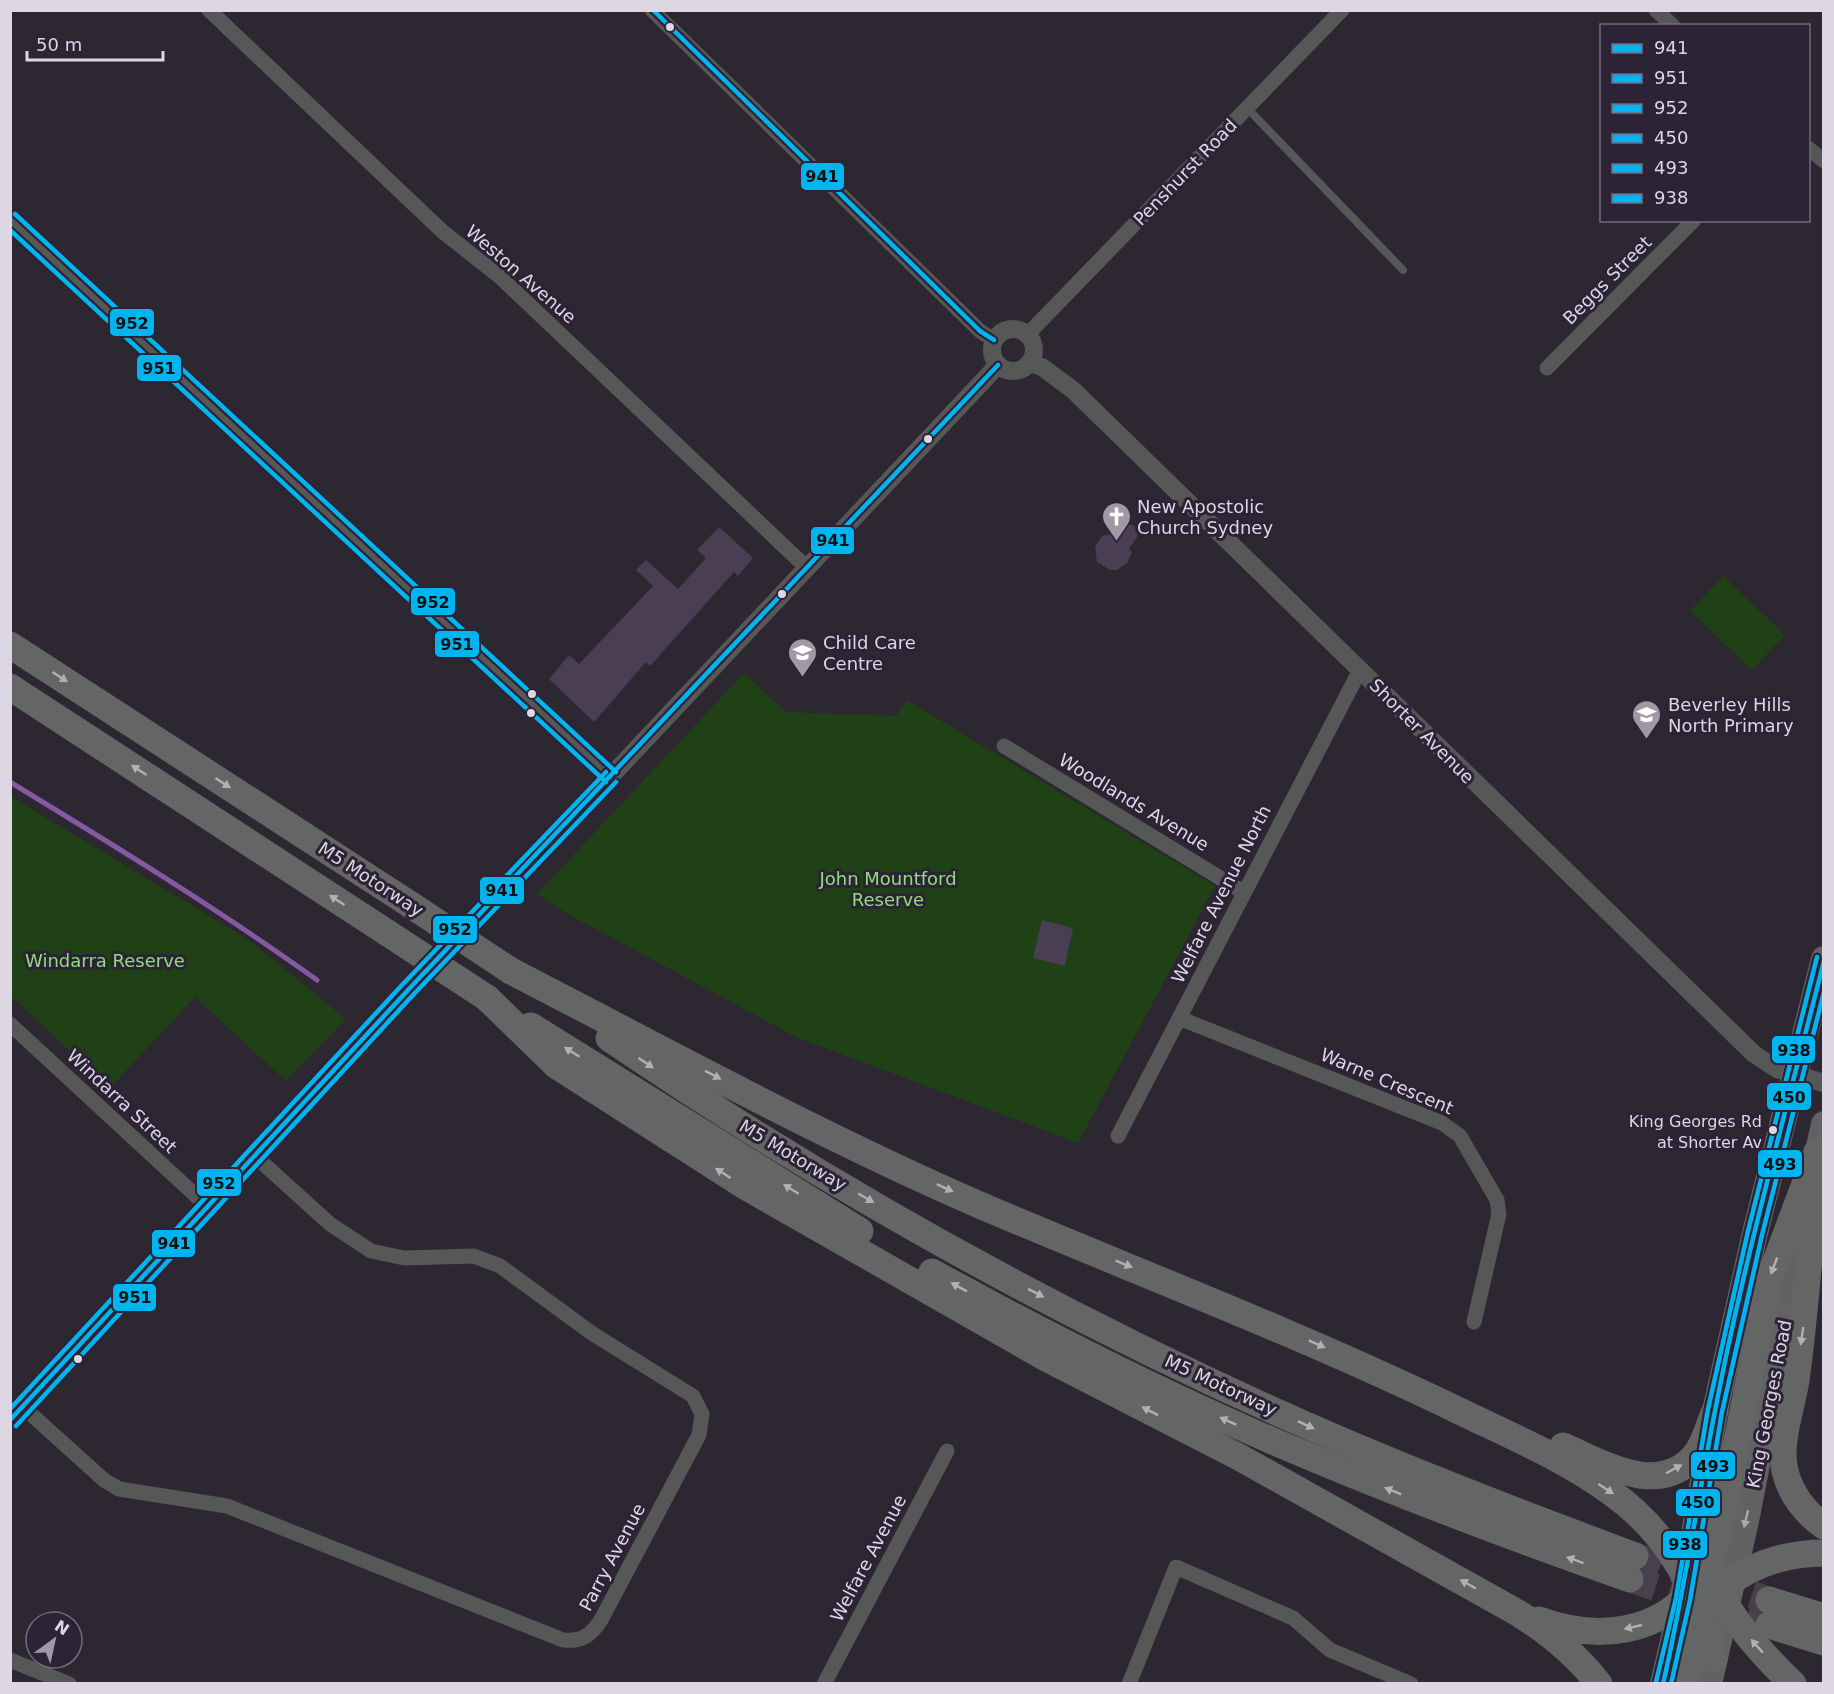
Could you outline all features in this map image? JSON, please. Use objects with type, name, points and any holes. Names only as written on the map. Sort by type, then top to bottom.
[{"type":"highway","name":"M5 Motorway","points":[[10,645],[411,905],[664,1075],[781,1149],[1026,1288],[1216,1383],[1332,1437],[1633,1568],[1486,1528],[1291,1449],[1075,1348],[919,1265],[824,1210],[487,998],[10,687]]},
{"type":"highway","points":[[1712,1671],[1698,1519],[1715,1411],[1755,1233],[1824,959]]},
{"type":"highway","points":[[511,971],[814,1127],[1000,1214],[1266,1322],[1367,1367],[1564,1463],[1614,1494],[1661,1540],[1793,1683]]},
{"type":"highway","points":[[487,998],[557,1066],[743,1185],[1046,1358],[1239,1456],[1518,1613],[1551,1634],[1580,1659],[1599,1683]]},
{"type":"highway","points":[[1686,1683],[1770,1277],[1817,1152],[1824,1124]]},
{"type":"highway","points":[[1817,1152],[1805,1312],[1784,1446],[1784,1470],[1802,1506],[1824,1526]]},
{"type":"highway","points":[[1367,1367],[1502,1420],[1627,1474],[1655,1477],[1675,1470],[1696,1454],[1715,1411]]},
{"type":"highway","points":[[1518,1613],[1557,1626],[1587,1632],[1619,1630],[1651,1624],[1706,1591],[1762,1562],[1824,1553]]},
{"type":"highway","points":[[1663,1683],[1706,1591]]},
{"type":"highway","points":[[1824,1617],[1769,1613],[1824,1642]]},
{"type":"street","name":"Weston Avenue","points":[[209,10],[443,232],[499,276],[806,567]]},
{"type":"street","points":[[652,10],[980,331],[994,340]]},
{"type":"street","name":"Penshurst Road","points":[[1028,334],[1342,10]]},
{"type":"street","points":[[1656,10],[1671,24]]},
{"type":"street","points":[[1810,149],[1824,161]]},
{"type":"street","points":[[10,219],[611,777]]},
{"type":"street","name":"Beggs Street","points":[[1547,368],[1692,222]]},
{"type":"street","points":[[1009,329],[1028,334],[1034,346],[1029,363],[1017,371],[1010,371],[998,365],[993,353],[994,340],[1009,329]]},
{"type":"street","name":"Shorter Avenue","points":[[1029,363],[1042,367],[1073,390],[1754,1054],[1770,1066],[1824,1083]]},
{"type":"street","points":[[480,915],[998,365]]},
{"type":"street","name":"Welfare Avenue North","points":[[1118,1136],[1360,670]]},
{"type":"street","name":"Woodlands Avenue","points":[[1004,746],[1243,892]]},
{"type":"street","points":[[10,1421],[408,990]]},
{"type":"street","name":"Warne Crescent","points":[[1179,1018],[1442,1123],[1460,1136],[1497,1200],[1499,1214],[1474,1322]]},
{"type":"street","name":"Windarra Street","points":[[10,1024],[207,1206]]},
{"type":"street","name":"Parry Avenue","points":[[24,1407],[104,1480],[119,1489],[227,1506],[563,1640],[579,1640],[591,1633],[601,1620],[699,1435],[702,1424],[699,1404],[685,1390],[593,1334],[488,1259],[460,1255],[404,1258],[372,1251],[358,1244],[330,1224],[255,1156]]},
{"type":"street","name":"Welfare Avenue","points":[[824,1683],[947,1451]]},
{"type":"street","points":[[1130,1683],[1176,1567],[1293,1618],[1330,1650],[1411,1683]]},
{"type":"street","points":[[10,1660],[69,1683]]},
{"type":"lane","points":[[1247,108],[1403,270]]},
{"type":"green space","points":[[1723,576],[1785,635],[1752,670],[1690,611]]},
{"type":"green space","name":"John Mountford Reserve","points":[[744,673],[786,712],[896,716],[907,700],[1215,886],[1078,1143],[798,1038],[566,913],[537,894]]},
{"type":"green space","name":"Windarra Reserve","points":[[10,796],[249,940],[346,1019],[286,1081],[195,997],[110,1088],[11,996]]},
{"type":"building","name":"New Apostolic Church Sydney","points":[[1124,522],[1137,527],[1137,537],[1129,549],[1132,552],[1127,563],[1117,570],[1110,570],[1097,562],[1095,547],[1102,536],[1111,534],[1118,524]]},
{"type":"building","points":[[719,527],[753,558],[738,576],[734,572],[650,666],[646,662],[594,722],[549,679],[569,655],[579,664],[653,586],[636,570],[646,560],[678,589],[706,558],[697,550]]},
{"type":"building","points":[[1042,920],[1073,928],[1065,966],[1033,958]]},
{"type":"waterway","points":[[10,782],[204,903],[317,980]]},
{"type":"tunnel","points":[[408,990],[480,915]]},
{"type":"tunnel","points":[[1635,1556],[1769,1600]]},
{"type":"tunnel","points":[[1630,1579],[1769,1625]]},
{"type":"transit line","name":"941","points":[[653,10],[980,331],[994,340]]},
{"type":"transit line","name":"952","points":[[15,214],[616,772]]},
{"type":"transit line","name":"951","points":[[10,230],[606,782]]},
{"type":"transit line","name":"941","points":[[10,1420],[408,990],[998,365]]},
{"type":"transit line","name":"952","points":[[10,1409],[402,985],[606,772]]},
{"type":"transit line","name":"951","points":[[16,1426],[413,995],[616,782]]},
{"type":"transit line","name":"938","points":[[1656,1682],[1676,1598],[1708,1409],[1748,1231],[1817,957]]},
{"type":"transit line","name":"450","points":[[1663,1684],[1726,1354],[1766,1186],[1824,961]]},
{"type":"transit line","name":"493","points":[[1671,1684],[1690,1600],[1722,1412],[1762,1235],[1824,992]]},
{"type":"place","name":"New Apostolic Church Sydney","points":[[1116,542]]},
{"type":"place","name":"Child Care Centre","points":[[802,678]]},
{"type":"place","name":"Beverley Hills North Primary","points":[[1647,740]]},
{"type":"place","name":"King Georges Rd at Shorter Av","points":[[1773,1130]]}]
